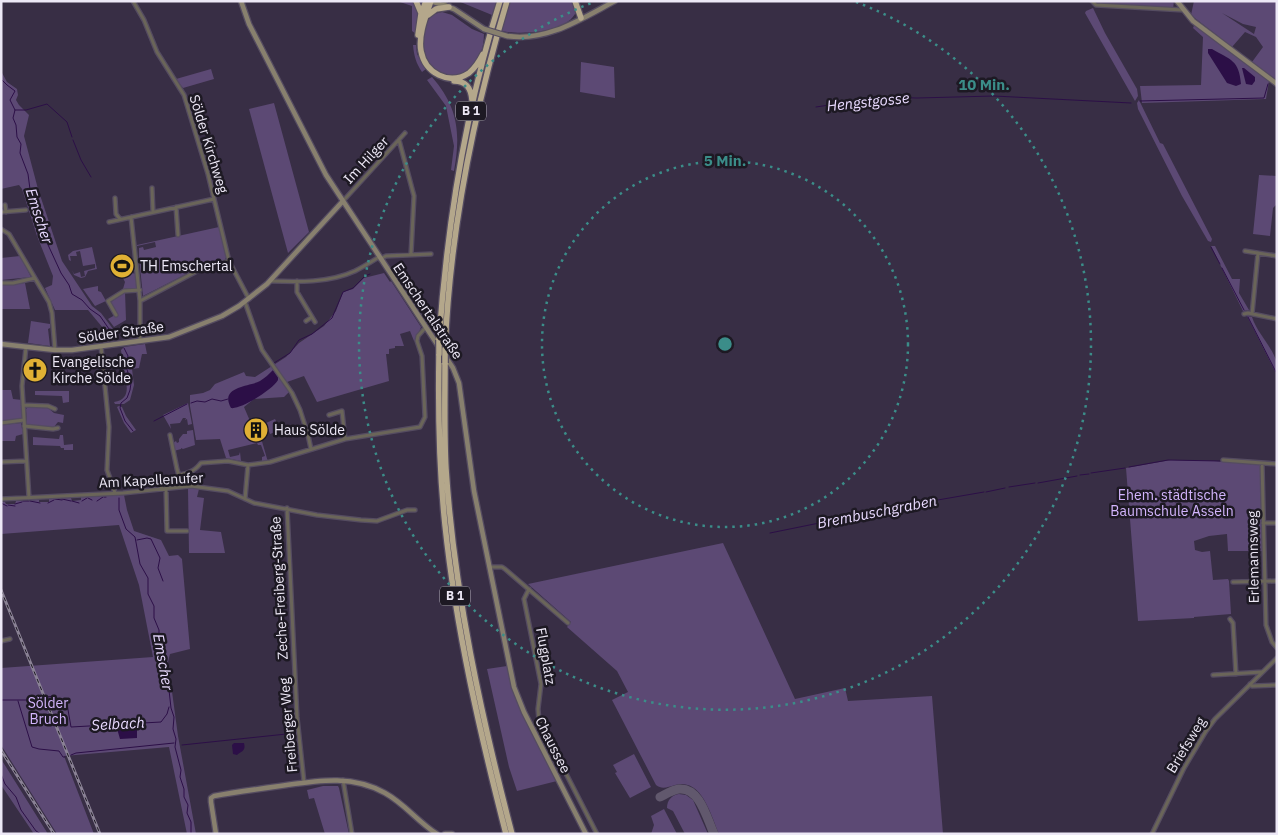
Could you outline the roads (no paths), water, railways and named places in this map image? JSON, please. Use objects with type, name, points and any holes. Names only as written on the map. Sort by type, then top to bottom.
[{"type":"highway","points":[[416,1],[424,15]]},
{"type":"highway","points":[[426,1],[420,38],[421,52],[427,66],[438,75],[452,78],[465,75],[477,65],[487,46]]},
{"type":"highway","points":[[431,1],[424,15],[417,44],[422,63],[436,78],[465,83],[471,93],[473,104]]},
{"type":"highway","name":"B 1","points":[[500,1],[473,104],[452,212],[443,277],[439,340],[438,410],[442,485],[452,575],[474,700],[506,834]]},
{"type":"highway","name":"B 1","points":[[507,1],[484,82],[464,173],[449,281],[445,363],[446,467],[458,582],[477,683],[512,834]]},
{"type":"highway","points":[[576,1],[583,17]]},
{"type":"highway","points":[[424,15],[434,9],[449,7]]},
{"type":"main road","name":"Emschertalstraße","points":[[241,1],[246,18],[261,48],[315,154],[342,201],[453,368],[459,383],[470,471],[509,664]]},
{"type":"main road","points":[[431,1],[449,7],[484,29],[521,38],[541,36],[556,31],[615,1]]},
{"type":"main road","points":[[1177,1],[1193,21],[1277,84]]},
{"type":"main road","name":"Sölder Straße","points":[[1,344],[55,350],[162,338],[183,332],[228,313],[247,301],[269,281],[342,201]]},
{"type":"main road","name":"Chaussee","points":[[509,664],[520,704],[586,834]]},
{"type":"main road","points":[[216,834],[211,802],[211,798],[214,796],[326,780],[343,780],[361,784],[386,794],[400,803],[437,834]]},
{"type":"main road","points":[[581,834],[582,826]]},
{"type":"main road","points":[[445,834],[452,834]]},
{"type":"street","name":"Sölder Kirchweg","points":[[133,1],[144,20],[157,52],[184,95],[214,199],[229,261],[247,301],[262,350],[292,393],[300,410],[311,449]]},
{"type":"street","points":[[442,1],[449,7]]},
{"type":"street","points":[[1092,1],[1096,5],[1183,10]]},
{"type":"street","name":"Im Hilger","points":[[342,201],[406,133]]},
{"type":"street","points":[[400,140],[414,196],[411,254]]},
{"type":"street","points":[[152,188],[154,212]]},
{"type":"street","points":[[115,198],[116,214],[121,219]]},
{"type":"street","points":[[108,222],[214,199]]},
{"type":"street","points":[[5,205],[6,212]]},
{"type":"street","points":[[176,207],[178,235]]},
{"type":"street","points":[[1,212],[26,210]]},
{"type":"street","points":[[131,217],[140,290],[140,341]]},
{"type":"street","points":[[1,229],[9,234],[50,305],[55,350]]},
{"type":"street","points":[[1245,251],[1277,256]]},
{"type":"street","points":[[1252,314],[1258,253]]},
{"type":"street","points":[[269,281],[320,280],[358,270],[386,256],[432,254]]},
{"type":"street","points":[[140,301],[199,270],[229,261]]},
{"type":"street","points":[[1,283],[35,278]]},
{"type":"street","points":[[297,281],[297,292],[314,322]]},
{"type":"street","points":[[116,315],[108,301],[124,291],[140,290]]},
{"type":"street","points":[[1244,314],[1277,319]]},
{"type":"street","points":[[306,321],[312,317]]},
{"type":"street","points":[[161,488],[164,482],[196,469],[201,463],[228,460],[248,464],[270,462],[344,439],[416,428],[423,424],[425,417],[422,361],[417,341],[418,336],[426,327]]},
{"type":"street","points":[[100,346],[109,427],[107,470],[115,493]]},
{"type":"street","points":[[26,347],[23,405],[28,498]]},
{"type":"street","points":[[23,405],[48,406],[55,409]]},
{"type":"street","points":[[329,414],[342,410],[344,439]]},
{"type":"street","points":[[1,423],[24,420]]},
{"type":"street","points":[[24,426],[54,430],[58,428]]},
{"type":"street","points":[[170,435],[182,486]]},
{"type":"street","points":[[1223,460],[1277,464]]},
{"type":"street","points":[[1,462],[26,461]]},
{"type":"street","name":"Erlemannsweg","points":[[1262,462],[1266,625],[1271,640],[1277,648]]},
{"type":"street","points":[[245,499],[248,464]]},
{"type":"street","name":"Am Kapellenufer","points":[[1,499],[115,493],[182,486],[222,489],[254,503],[317,515],[372,521],[407,510],[415,510]]},
{"type":"street","points":[[166,488],[165,531],[187,531]]},
{"type":"street","name":"Zeche-Freiberg-Straße","points":[[287,508],[294,666]]},
{"type":"street","points":[[1263,523],[1277,523]]},
{"type":"street","points":[[489,568],[502,567],[568,623]]},
{"type":"street","points":[[1233,582],[1277,581]]},
{"type":"street","name":"Flugplatz","points":[[529,589],[524,598],[541,684],[538,709],[539,721],[597,834]]},
{"type":"street","points":[[1230,619],[1233,623],[1236,674]]},
{"type":"street","points":[[1,640],[10,639]]},
{"type":"street","name":"Briefsweg","points":[[1152,834],[1188,760],[1206,731],[1215,719],[1277,658]]},
{"type":"street","name":"Freiberger Weg","points":[[294,666],[304,782]]},
{"type":"street","points":[[1213,676],[1262,672]]},
{"type":"street","points":[[1248,674],[1252,676],[1252,686],[1277,685]]},
{"type":"street","points":[[343,780],[352,834]]},
{"type":"waterway","name":"Emscher","points":[[1,79],[15,91],[10,100],[15,110],[13,118],[17,137],[21,144],[20,153],[28,174],[31,197],[38,223],[72,294],[100,316],[116,339]]},
{"type":"waterway","name":"Hengstgosse","points":[[1140,101],[1264,98],[1268,84]]},
{"type":"waterway","name":"Hengstgosse","points":[[816,107],[883,97],[994,96],[1131,103]]},
{"type":"waterway","points":[[15,110],[26,110],[47,104],[67,122],[72,137]]},
{"type":"waterway","points":[[73,140],[81,160],[91,177]]},
{"type":"waterway","points":[[1211,247],[1220,264]]},
{"type":"waterway","points":[[1222,268],[1244,310]]},
{"type":"waterway","points":[[274,363],[290,353],[299,340],[312,334],[332,318],[343,292],[353,288],[365,276],[370,274]]},
{"type":"waterway","points":[[1248,317],[1277,374]]},
{"type":"waterway","name":"Emscher","points":[[124,348],[128,356],[126,366],[131,383],[127,398],[121,403],[120,408],[125,421],[133,431]]},
{"type":"waterway","points":[[191,403],[197,401],[205,402],[212,399],[221,401],[228,399]]},
{"type":"waterway","points":[[154,421],[187,404]]},
{"type":"waterway","name":"Brembuschgraben","points":[[1129,467],[1168,460],[1220,461]]},
{"type":"waterway","name":"Brembuschgraben","points":[[1091,473],[1125,468]]},
{"type":"waterway","name":"Brembuschgraben","points":[[1080,475],[1089,474]]},
{"type":"waterway","name":"Brembuschgraben","points":[[1038,483],[1077,476]]},
{"type":"waterway","name":"Brembuschgraben","points":[[1009,487],[1035,483]]},
{"type":"waterway","name":"Brembuschgraben","points":[[986,492],[1005,488]]},
{"type":"waterway","name":"Brembuschgraben","points":[[770,533],[984,492]]},
{"type":"waterway","points":[[97,501],[103,497]]},
{"type":"waterway","points":[[82,501],[87,498]]},
{"type":"waterway","points":[[88,498],[92,500]]},
{"type":"waterway","name":"Emscher","points":[[119,498],[119,510],[126,529],[135,537],[140,564],[148,578],[148,594],[154,606],[154,618],[159,630],[159,644],[166,663],[165,677],[174,717],[175,747],[181,770],[180,777],[184,789],[184,797],[188,805],[187,813],[191,822],[191,834]]},
{"type":"waterway","points":[[55,499],[62,500]]},
{"type":"waterway","points":[[62,499],[71,501]]},
{"type":"waterway","points":[[48,503],[54,500]]},
{"type":"waterway","points":[[23,501],[29,501]]},
{"type":"waterway","points":[[30,501],[40,503]]},
{"type":"waterway","points":[[72,501],[79,503]]},
{"type":"waterway","points":[[15,504],[22,502]]},
{"type":"waterway","points":[[1,503],[7,506]]},
{"type":"waterway","points":[[8,505],[15,506]]},
{"type":"waterway","points":[[137,540],[151,539],[160,558],[158,568],[163,581]]},
{"type":"waterway","name":"Selbach","points":[[47,697],[54,696],[67,704],[71,727],[161,722],[167,714],[169,707]]},
{"type":"waterway","name":"Selbach","points":[[1,700],[41,700]]},
{"type":"waterway","points":[[18,701],[32,747],[59,751],[65,757]]},
{"type":"waterway","points":[[182,745],[296,733]]},
{"type":"waterway","points":[[71,755],[174,743]]},
{"type":"waterway","points":[[1,774],[5,784],[16,797],[21,810],[36,831],[41,834]]},
{"type":"railway","points":[[1,590],[100,834]]},
{"type":"railway","points":[[1,750],[54,834]]},
{"type":"place","name":"TH Emschertal","points":[[122,266]]},
{"type":"place","name":"Evangelische Kirche Sölde","points":[[35,370]]},
{"type":"place","name":"Haus Sölde","points":[[256,430]]},
{"type":"park label","name":"Ehem. städtische Baumschule Asseln","points":[[1172,504]]},
{"type":"park label","name":"Sölder Bruch","points":[[48,712]]}]
